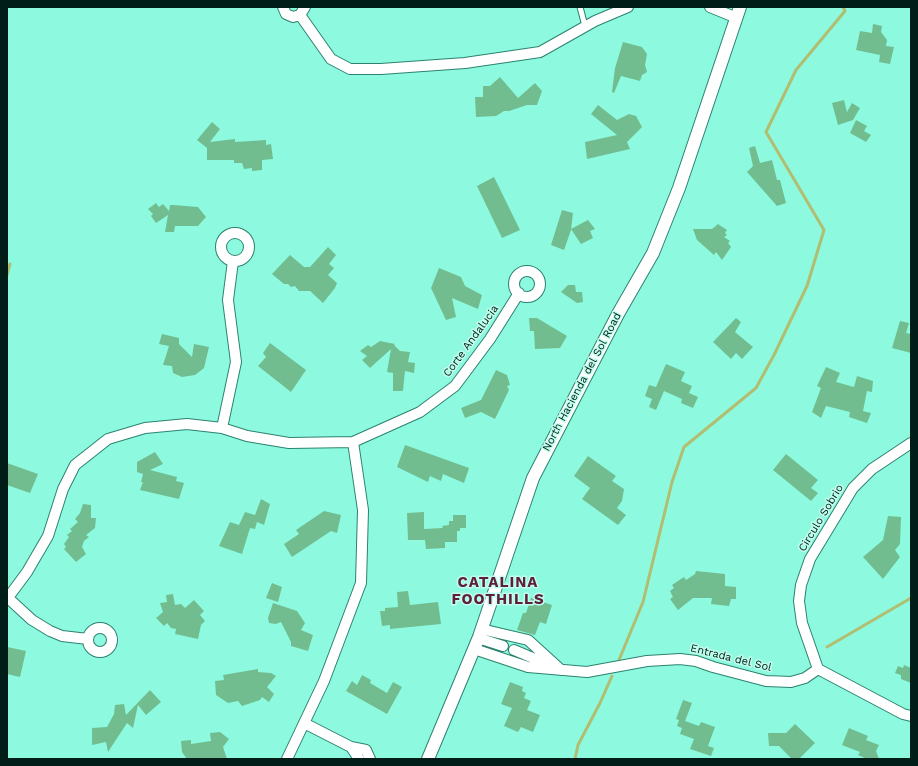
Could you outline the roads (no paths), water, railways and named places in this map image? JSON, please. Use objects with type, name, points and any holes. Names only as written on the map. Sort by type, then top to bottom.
[{"type":"street","points":[[283,7],[284,11],[289,16],[303,11],[331,59],[350,69],[381,69],[465,63],[540,52],[586,26],[628,7]]},
{"type":"street","points":[[710,7],[738,12]]},
{"type":"street","name":"North Hacienda del Sol Road","points":[[428,759],[478,639],[533,478],[615,321],[653,253],[682,181],[738,12]]},
{"type":"street","points":[[222,428],[236,362],[228,300],[233,261]]},
{"type":"street","name":"Corte Andalucia","points":[[353,442],[420,412],[455,386],[490,339],[519,294]]},
{"type":"street","points":[[88,639],[62,636],[50,631],[32,620],[8,598],[27,572],[48,536],[63,488],[76,465],[108,439],[146,428],[162,425],[187,424],[222,428],[247,436],[289,443],[353,442],[363,510],[361,583],[324,682],[287,759]]},
{"type":"street","name":"Circulo Sobrio","points":[[818,669],[802,622],[799,600],[801,585],[810,560],[834,518],[862,478],[911,443]]},
{"type":"street","points":[[478,639],[504,646]]},
{"type":"street","points":[[478,639],[528,640],[561,670]]},
{"type":"street","name":"Entrada del Sol","points":[[478,639],[528,667],[561,670],[587,672],[647,661],[680,658],[696,661],[766,681],[791,682],[806,678],[818,669]]},
{"type":"street","points":[[514,650],[561,670]]},
{"type":"street","points":[[818,669],[902,714],[911,716]]},
{"type":"street","points":[[304,723],[351,746],[366,750],[370,759]]},
{"type":"street","points":[[351,746],[359,759]]},
{"type":"lane","points":[[580,7],[586,26]]},
{"type":"waterway","points":[[619,660],[643,602],[672,482],[684,447],[756,388],[774,355],[807,286],[824,230],[766,132],[796,70],[845,11],[843,7]]},
{"type":"waterway","points":[[7,275],[10,264]]},
{"type":"waterway","points":[[827,647],[911,598]]},
{"type":"waterway","points":[[575,759],[578,745],[612,676]]},
{"type":"district","name":"CATALINA FOOTHILLS","points":[[498,592]]}]
